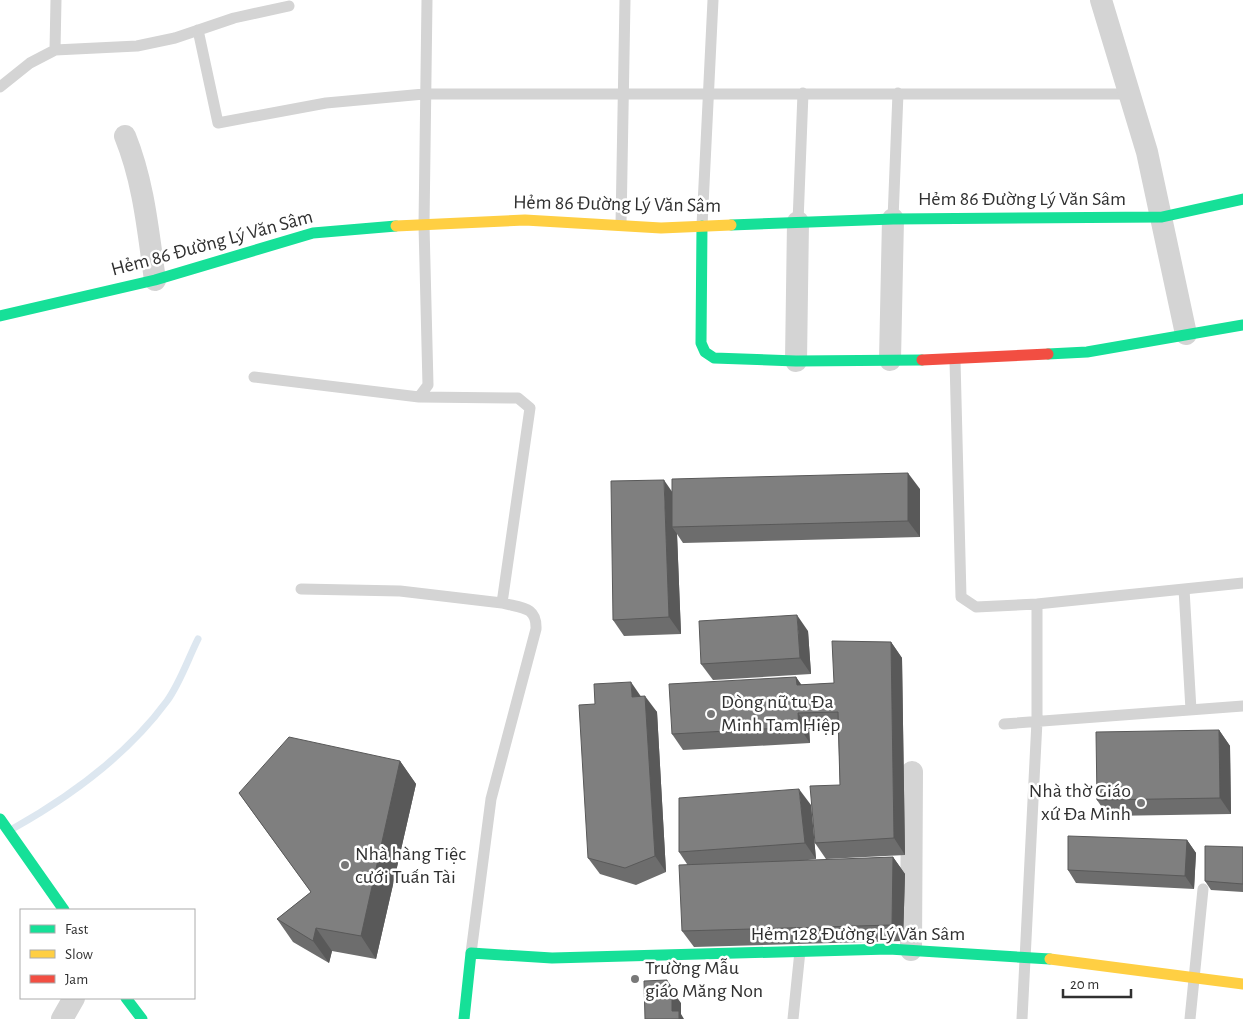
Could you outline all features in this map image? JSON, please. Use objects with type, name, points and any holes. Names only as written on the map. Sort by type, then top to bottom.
[{"type":"street","points":[[1101,0],[1131,94],[1162,217],[1186,334]]},
{"type":"street","points":[[125,136],[136,164],[142,187],[156,280]]},
{"type":"street","name":"Hẻm 86 Đường Lý Văn Sâm","points":[[0,316],[156,280],[313,233],[525,220],[661,228],[893,219],[1162,217],[1243,199]]},
{"type":"street","points":[[890,360],[893,219]]},
{"type":"street","points":[[796,361],[798,222]]},
{"type":"street","points":[[702,226],[701,343],[705,352],[714,358],[796,361],[955,360],[1087,352],[1243,325]]},
{"type":"street","points":[[911,950],[912,772]]},
{"type":"street","points":[[0,819],[63,909]]},
{"type":"street","name":"Hẻm 128 Đường Lý Văn Sâm","points":[[472,953],[552,958],[911,950],[1026,956],[1243,984]]},
{"type":"street","points":[[464,1019],[472,953]]},
{"type":"street","points":[[62,1019],[73,999]]},
{"type":"street","points":[[127,999],[142,1019]]},
{"type":"lane","points":[[55,50],[56,0]]},
{"type":"lane","points":[[419,397],[428,385],[424,225],[424,94],[427,0]]},
{"type":"lane","points":[[621,226],[625,0]]},
{"type":"lane","points":[[702,226],[713,0]]},
{"type":"lane","points":[[0,87],[30,63],[55,50],[138,46],[175,38],[234,18],[289,6]]},
{"type":"lane","points":[[198,30],[218,123],[326,103],[424,94],[1131,94]]},
{"type":"lane","points":[[798,222],[803,93]]},
{"type":"lane","points":[[893,219],[898,93]]},
{"type":"lane","points":[[955,360],[961,597],[976,607],[1037,604],[1243,583]]},
{"type":"lane","points":[[254,377],[419,397],[518,398],[530,408],[502,604]]},
{"type":"lane","points":[[301,589],[400,591],[502,604],[531,611],[537,618],[536,630],[490,799],[472,953]]},
{"type":"lane","points":[[1184,589],[1191,710]]},
{"type":"lane","points":[[1022,1019],[1038,721],[1037,604]]},
{"type":"lane","points":[[1004,724],[1243,706]]},
{"type":"lane","points":[[1190,1019],[1203,890]]},
{"type":"lane","points":[[793,1019],[800,952]]},
{"type":"building","points":[[908,473],[908,521],[672,527],[672,479]]},
{"type":"building","points":[[664,480],[669,617],[613,620],[611,481]]},
{"type":"building","points":[[797,615],[800,658],[701,664],[699,621]]},
{"type":"building","points":[[832,641],[891,642],[894,838],[815,843],[810,786],[840,785],[838,712],[798,713],[799,727],[672,734],[669,684],[796,677],[797,685],[834,683]]},
{"type":"building","points":[[631,682],[632,697],[645,696],[655,856],[625,868],[588,858],[579,705],[595,704],[594,684]]},
{"type":"building","points":[[1219,730],[1220,798],[1097,800],[1096,732]]},
{"type":"building","points":[[289,737],[400,761],[361,936],[316,928],[313,941],[277,919],[311,892],[239,793]]},
{"type":"building","points":[[799,789],[805,843],[679,852],[679,798]]},
{"type":"building","points":[[1068,836],[1187,840],[1185,876],[1068,870]]},
{"type":"building","points":[[1205,846],[1243,847],[1243,884],[1205,881]]},
{"type":"building","points":[[893,857],[892,925],[682,931],[679,865]]},
{"type":"building","points":[[667,980],[667,989],[672,991],[672,1011],[679,1011],[679,1019],[645,1019],[644,981]]},
{"type":"waterway","points":[[14,828],[77,788],[135,739],[172,694],[198,639]]},
{"type":"traffic: fast","points":[[731,225],[893,219],[1162,217],[1243,199]]},
{"type":"traffic: fast","points":[[0,316],[155,280],[313,233],[396,226]]},
{"type":"traffic: fast","points":[[702,226],[701,343],[705,352],[714,358],[796,361],[922,360]]},
{"type":"traffic: fast","points":[[1048,354],[1087,352],[1243,325]]},
{"type":"traffic: fast","points":[[0,819],[63,909]]},
{"type":"traffic: fast","points":[[464,1019],[471,953],[552,958],[889,949],[1050,959]]},
{"type":"traffic: fast","points":[[127,999],[142,1019]]},
{"type":"traffic: slow","points":[[396,226],[525,220],[661,228],[731,225]]},
{"type":"traffic: slow","points":[[1050,959],[1243,984]]},
{"type":"traffic: jam","points":[[922,360],[1048,354]]},
{"type":"place","name":"Dòng nữ tu Đa Minh Tam Hiệp","points":[[711,714]]},
{"type":"place","name":"Nhà thờ Giáo xứ Đa Minh","points":[[1141,803]]},
{"type":"place","name":"Nhà hàng Tiệc cưới Tuấn Tài","points":[[345,865]]},
{"type":"place","name":"Trường Mẫu giáo Măng Non","points":[[635,979]]}]
